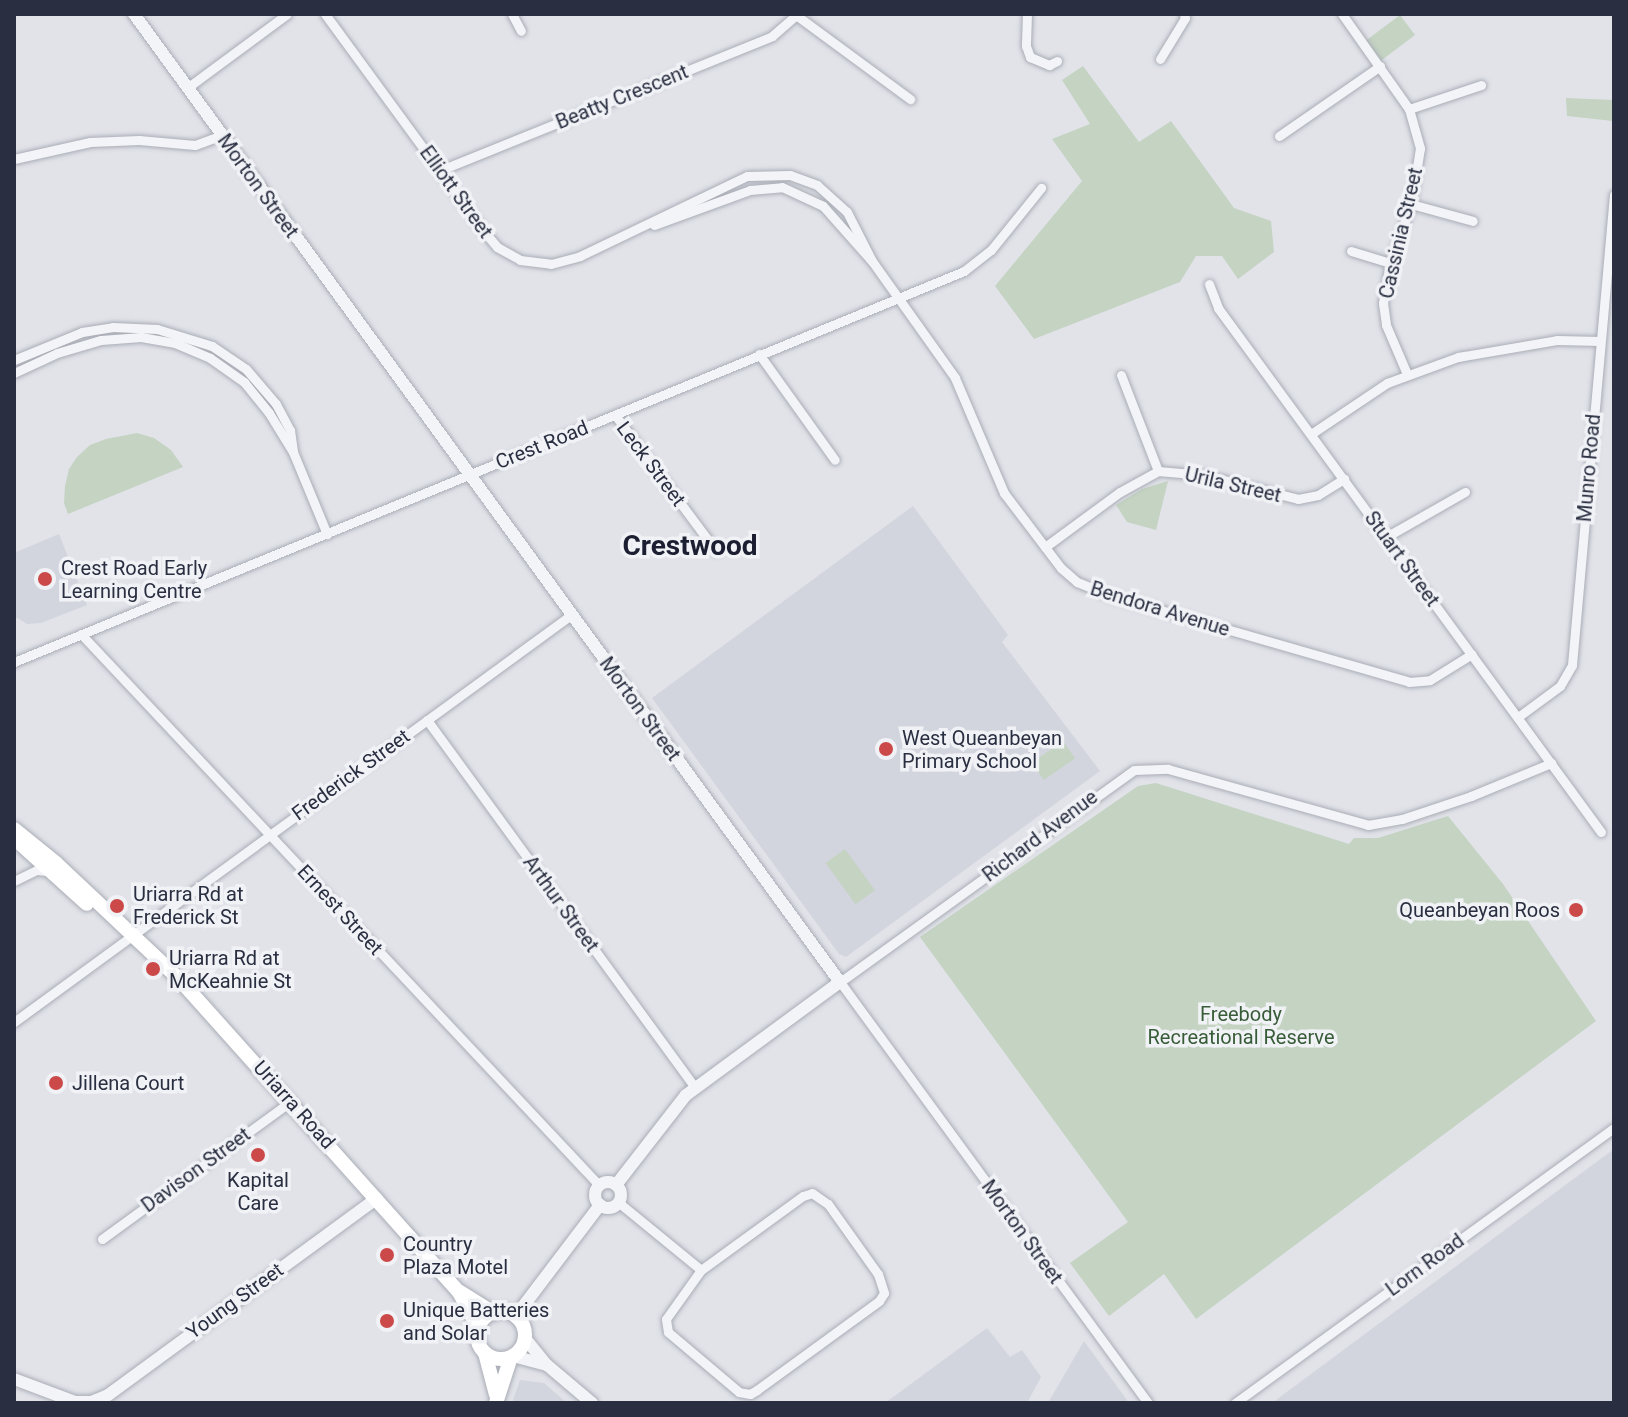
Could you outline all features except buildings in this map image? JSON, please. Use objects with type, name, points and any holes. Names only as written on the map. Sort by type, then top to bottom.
[{"type":"main road","name":"Uriarra Road","points":[[14,829],[66,873],[179,979],[459,1292],[478,1328]]},
{"type":"main road","name":"Uriarra Road","points":[[18,842],[49,872],[126,931]]},
{"type":"main road","name":"Uriarra Road","points":[[459,1292],[494,1313]]},
{"type":"main road","points":[[494,1313],[515,1317],[524,1337],[512,1356],[496,1399],[485,1353],[478,1341],[478,1328],[494,1313]]},
{"type":"main road","points":[[485,1353],[497,1359],[512,1356]]},
{"type":"street","name":"Morton Street","points":[[134,14],[1148,1403]]},
{"type":"street","points":[[187,88],[287,14]]},
{"type":"street","name":"Elliott Street","points":[[325,14],[497,247],[534,264],[551,264],[580,256],[639,230],[684,203],[747,176],[790,175],[817,185],[838,203],[897,299]]},
{"type":"street","points":[[512,14],[521,31]]},
{"type":"street","points":[[797,14],[910,99]]},
{"type":"street","name":"Beatty Crescent","points":[[441,170],[772,36],[797,14]]},
{"type":"street","points":[[1027,14],[1026,46],[1030,57],[1049,65],[1057,61]]},
{"type":"street","points":[[1160,59],[1185,18],[1184,14]]},
{"type":"street","name":"Cassinia Street","points":[[1342,14],[1409,109],[1420,148],[1411,204],[1390,263],[1384,315],[1407,374]]},
{"type":"street","points":[[1279,136],[1380,66]]},
{"type":"street","points":[[1409,109],[1481,85]]},
{"type":"street","points":[[14,159],[90,142],[139,140],[195,145],[222,135]]},
{"type":"street","name":"Crest Road","points":[[14,662],[897,299],[974,264],[991,250],[1041,188]]},
{"type":"street","name":"Munro Road","points":[[1518,717],[1560,686],[1572,665],[1614,195]]},
{"type":"street","points":[[1411,204],[1473,221]]},
{"type":"street","points":[[1351,251],[1390,263]]},
{"type":"street","name":"Stuart Street","points":[[1209,284],[1218,308],[1601,832]]},
{"type":"street","name":"Bendora Avenue","points":[[897,299],[955,378],[1004,493],[1067,574],[1093,590],[1409,682],[1430,680],[1472,654]]},
{"type":"street","points":[[14,360],[99,328],[145,327],[191,337],[234,360],[262,386],[290,430],[293,452]]},
{"type":"street","points":[[14,373],[57,353],[101,340],[141,337],[175,343],[210,358],[244,382],[269,413],[293,452],[327,534]]},
{"type":"street","points":[[1311,434],[1369,394],[1407,374],[1488,351],[1557,340],[1600,341]]},
{"type":"street","points":[[759,354],[835,460]]},
{"type":"street","points":[[1121,375],[1158,471]]},
{"type":"street","name":"Leck Street","points":[[615,415],[716,551]]},
{"type":"street","name":"Urila Street","points":[[1045,547],[1120,492],[1158,471],[1204,475],[1298,499],[1318,495],[1344,479]]},
{"type":"street","points":[[1386,537],[1465,492]]},
{"type":"street","name":"Frederick Street","points":[[14,1022],[126,931],[269,836],[571,615]]},
{"type":"street","name":"Ernest Street","points":[[81,634],[599,1185]]},
{"type":"street","name":"Arthur Street","points":[[427,720],[695,1088]]},
{"type":"street","name":"Richard Avenue","points":[[616,1185],[695,1088],[1134,770],[1168,769],[1368,825],[1402,819],[1471,796],[1551,763]]},
{"type":"street","points":[[16,879],[26,862],[18,842]]},
{"type":"street","points":[[16,879],[39,869],[49,872]]},
{"type":"street","name":"Davison Street","points":[[102,1239],[291,1101]]},
{"type":"street","name":"Lorn Road","points":[[1235,1403],[1614,1128]]},
{"type":"street","points":[[609,1181],[620,1191],[618,1202],[612,1207],[600,1205],[595,1198],[599,1185],[609,1181]]},
{"type":"street","points":[[812,1193],[828,1204],[878,1274],[885,1290],[879,1301],[757,1390],[745,1394],[735,1389],[665,1327],[667,1315],[701,1270],[803,1196],[812,1193]]},
{"type":"street","name":"Young Street","points":[[91,1402],[116,1389],[377,1198]]},
{"type":"street","points":[[618,1202],[701,1270]]},
{"type":"street","points":[[515,1317],[600,1205]]},
{"type":"street","points":[[524,1337],[547,1365],[592,1403]]},
{"type":"street","points":[[512,1356],[547,1365]]},
{"type":"street","points":[[14,1379],[67,1400],[91,1402]]},
{"type":"shaded area","name":"West Queanbeyan Primary School","points":[[913,506],[1008,635],[1002,642],[1100,771],[846,957],[839,954],[652,698]]},
{"type":"shaded area","name":"Crest Road Early Learning Centre","points":[[59,534],[87,605],[41,623],[27,624],[14,616],[14,553]]},
{"type":"shaded area","points":[[1614,1149],[1614,1403],[1272,1403]]},
{"type":"shaded area","points":[[987,1328],[1010,1357],[1022,1350],[1041,1377],[1027,1403],[885,1403]]},
{"type":"shaded area","points":[[1084,1341],[1129,1403],[1048,1403]]},
{"type":"shaded area","points":[[520,1380],[544,1383],[567,1403],[512,1403]]},
{"type":"green space","points":[[1400,15],[1415,35],[1378,63],[1362,43]]},
{"type":"green space","points":[[1083,66],[1139,142],[1171,121],[1234,208],[1271,221],[1274,252],[1238,279],[1222,256],[1196,256],[1180,282],[1034,339],[995,286],[1082,181],[1052,139],[1090,124],[1062,80]]},
{"type":"green space","points":[[1566,98],[1614,100],[1613,121],[1567,116]]},
{"type":"green space","points":[[137,433],[154,438],[171,450],[183,467],[68,514],[64,503],[65,486],[69,469],[77,457],[90,445]]},
{"type":"green space","points":[[1168,481],[1156,530],[1127,522],[1116,505],[1142,489]]},
{"type":"green space","points":[[1063,741],[1075,758],[1044,780],[1032,763]]},
{"type":"green space","name":"Freebody Recreational Reserve","points":[[1156,783],[1349,844],[1354,838],[1378,838],[1448,816],[1503,884],[1596,1021],[1196,1319],[1164,1274],[1109,1316],[1070,1263],[1128,1222],[920,937],[1138,786]]},
{"type":"green space","points":[[845,849],[875,890],[856,904],[826,863]]},
{"type":"place","name":"Crest Road Early Learning Centre","points":[[45,579]]},
{"type":"place","name":"West Queanbeyan Primary School","points":[[886,749]]},
{"type":"place","name":"Uriarra Rd at Frederick St","points":[[117,906]]},
{"type":"place","name":"Queanbeyan Roos","points":[[1576,910]]},
{"type":"place","name":"Uriarra Rd at McKeahnie St","points":[[153,969]]},
{"type":"place","name":"Jillena Court","points":[[56,1083]]},
{"type":"place","name":"Kapital Care","points":[[258,1155]]},
{"type":"place","name":"Country Plaza Motel","points":[[387,1255]]},
{"type":"place","name":"Unique Batteries and Solar","points":[[387,1321]]},
{"type":"district","name":"Crestwood","points":[[690,546]]}]
